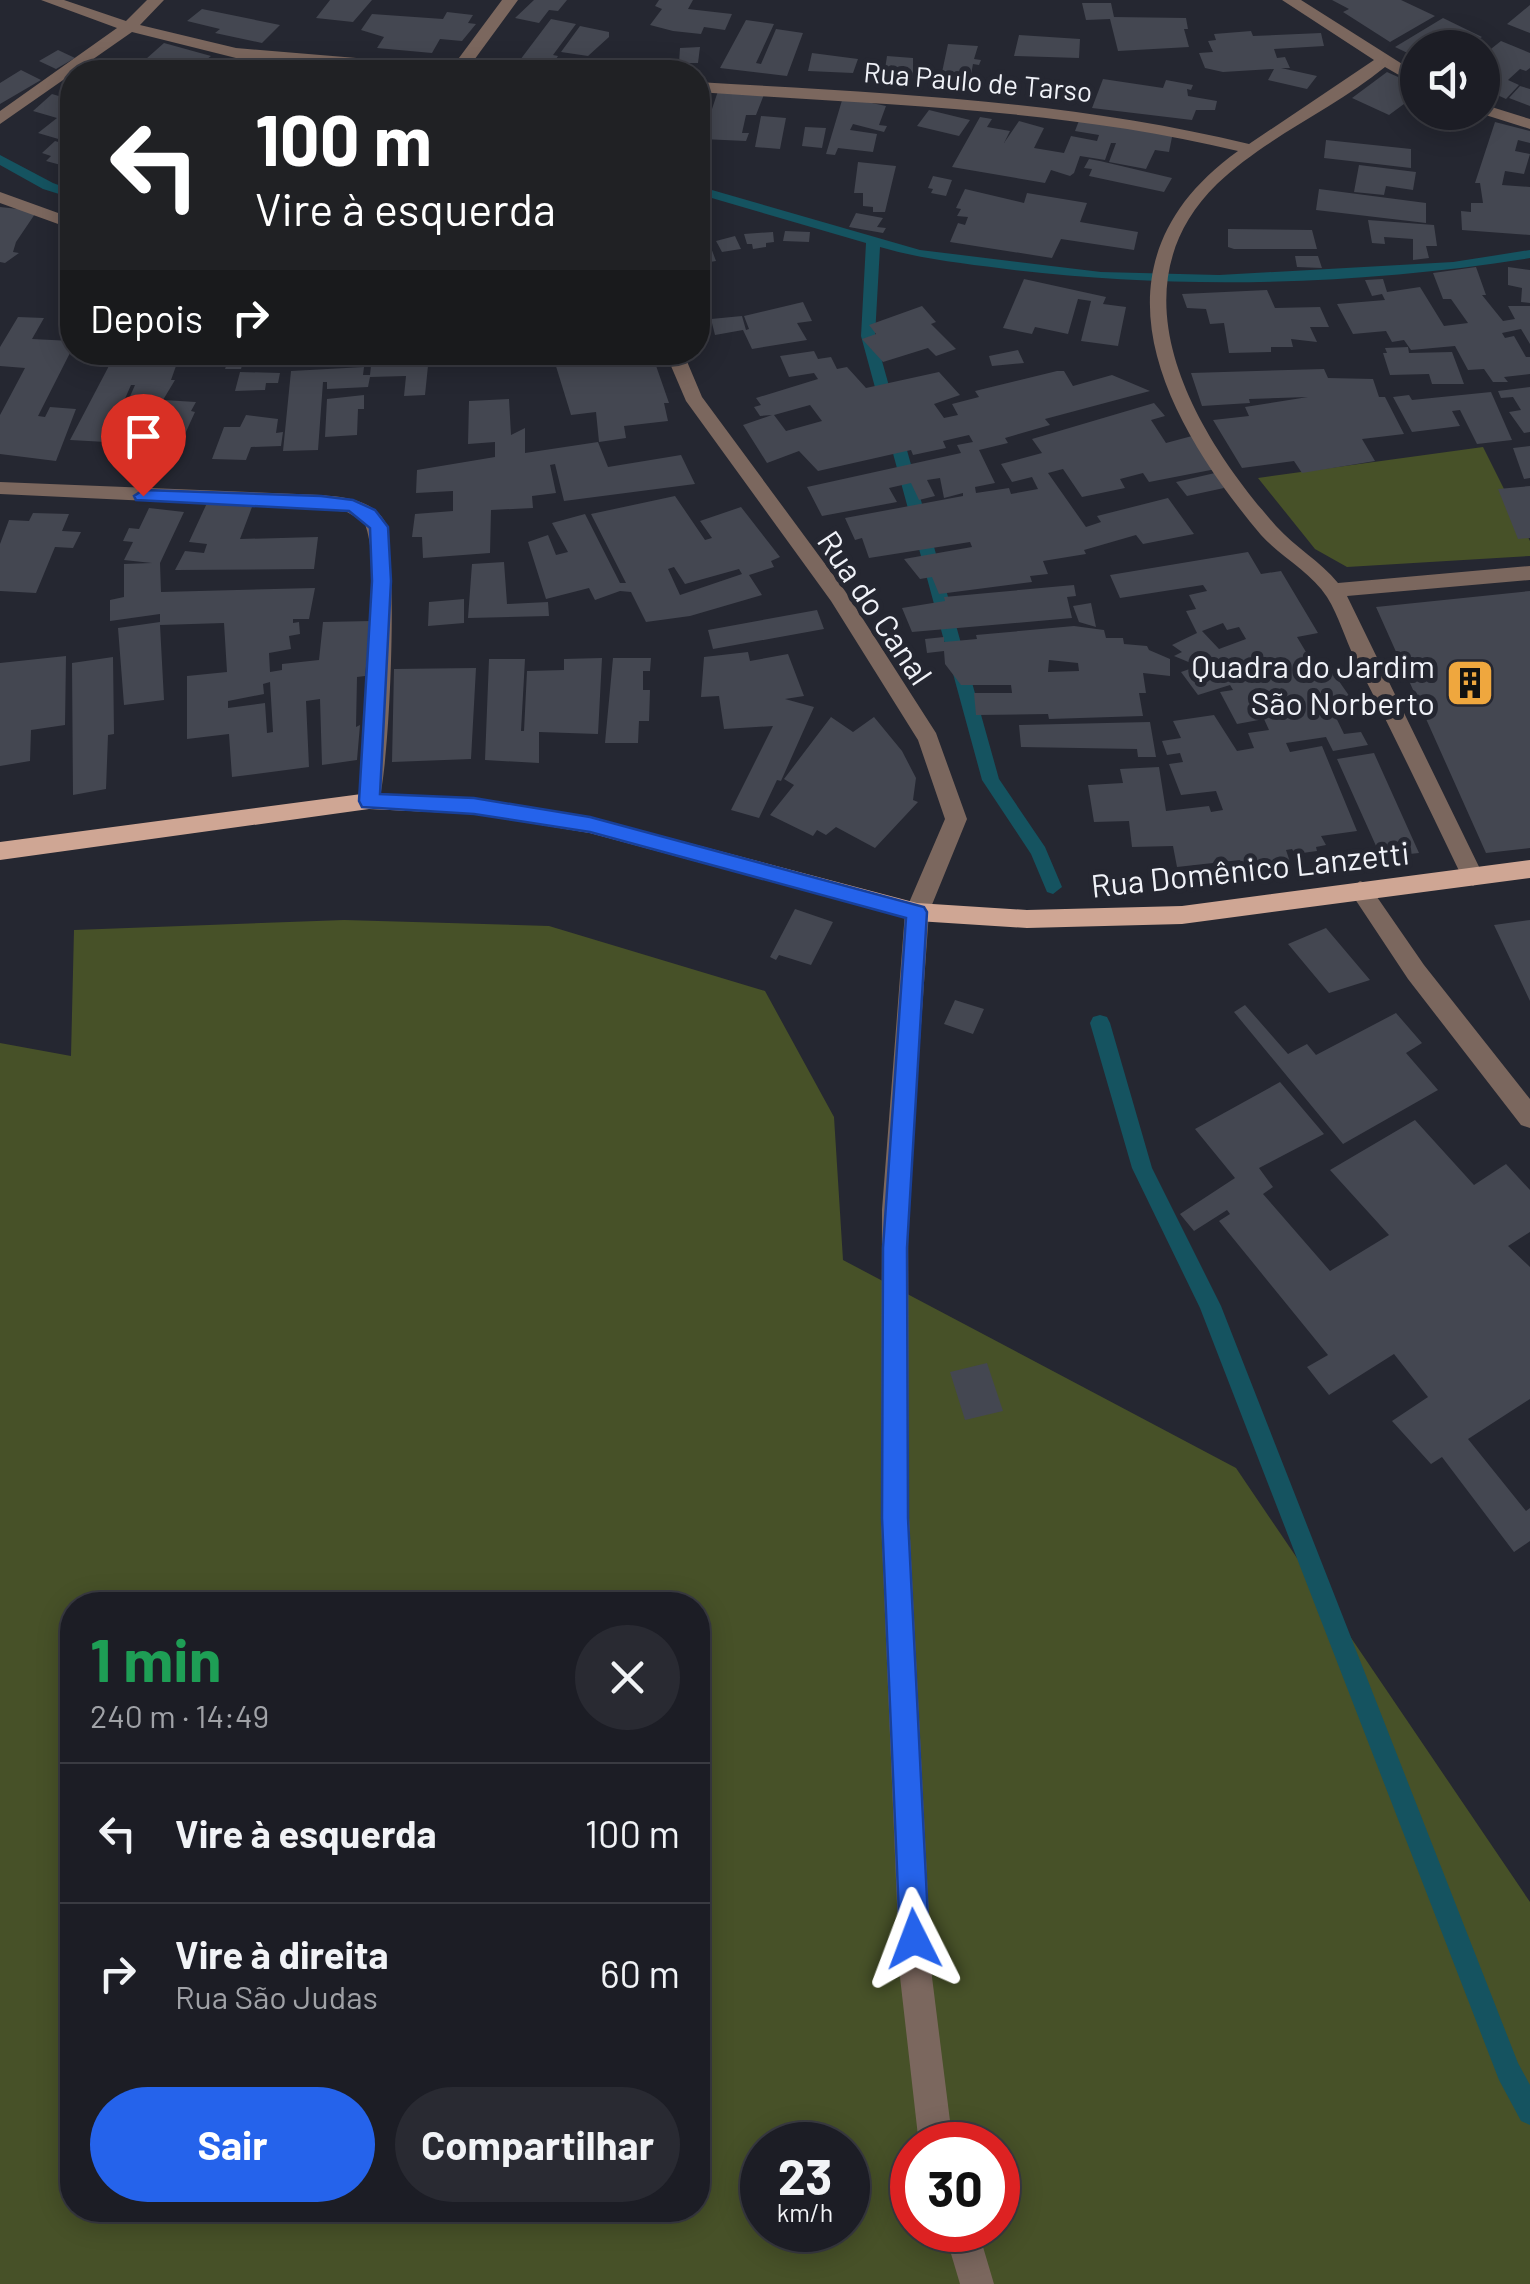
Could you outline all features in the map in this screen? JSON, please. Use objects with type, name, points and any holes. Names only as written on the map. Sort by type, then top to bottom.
[{"type":"main road","name":"Rua Domênico Lanzetti","points":[[0,851],[370,801],[474,806],[590,824],[917,912],[1027,919],[1164,916],[1530,869]]},
{"type":"street","points":[[48,0],[128,28],[236,54],[310,60]]},
{"type":"street","points":[[83,60],[128,28],[156,0]]},
{"type":"street","points":[[466,60],[510,0]]},
{"type":"street","points":[[1290,0],[1400,72]]},
{"type":"street","points":[[1382,62],[1348,90],[1250,150],[1199,196],[1173,230],[1154,300],[1156,328],[1169,373],[1189,418],[1272,535],[1334,590],[1473,877]]},
{"type":"street","points":[[0,119],[60,76]]},
{"type":"street","name":"Rua Paulo de Tarso","points":[[710,88],[1069,115],[1165,129],[1250,150]]},
{"type":"street","points":[[1500,115],[1530,124]]},
{"type":"street","points":[[0,197],[60,220]]},
{"type":"street","name":"Rua do Canal","points":[[680,365],[693,396],[736,461],[838,596],[928,739],[956,819],[917,912],[895,1210],[895,1518],[916,1977],[933,2122]]},
{"type":"street","points":[[0,488],[321,502],[353,506],[369,514],[378,527],[382,581],[370,801]]},
{"type":"street","points":[[1334,590],[1530,573]]},
{"type":"street","points":[[1360,890],[1416,972],[1530,1118]]},
{"type":"street","points":[[968,2252],[977,2284]]},
{"type":"green space","points":[[1483,447],[1530,541],[1530,556],[1347,567],[1315,549],[1258,478]]},
{"type":"green space","points":[[344,920],[549,926],[765,991],[834,1117],[843,1260],[1236,1468],[1530,1902],[1530,2284],[0,2284],[0,1043],[71,1056],[74,930]]},
{"type":"building","points":[[330,0],[372,0],[353,22],[316,18]]},
{"type":"building","points":[[534,0],[567,0],[558,11],[549,10],[539,23],[515,18]]},
{"type":"building","points":[[659,0],[693,0],[688,9],[732,14],[725,30],[704,27],[701,34],[673,31],[650,25],[662,9],[655,6]]},
{"type":"building","points":[[1332,0],[1401,0],[1435,16],[1411,30],[1400,30],[1400,36],[1390,42],[1343,12],[1349,9]]},
{"type":"building","points":[[1082,3],[1111,3],[1114,17],[1186,18],[1188,29],[1184,29],[1189,47],[1118,51],[1110,19],[1086,20]]},
{"type":"building","points":[[1530,5],[1530,33],[1507,24]]},
{"type":"building","points":[[202,9],[280,25],[262,43],[215,33],[220,29],[187,21]]},
{"type":"building","points":[[447,12],[473,15],[468,23],[476,24],[462,41],[440,39],[432,53],[377,48],[384,37],[361,30],[372,14],[443,19]]},
{"type":"building","points":[[1443,18],[1468,30],[1423,30]]},
{"type":"building","points":[[551,19],[576,24],[553,55],[558,56],[556,60],[520,60]]},
{"type":"building","points":[[746,20],[774,24],[756,63],[761,64],[776,29],[803,33],[787,76],[720,68]]},
{"type":"building","points":[[580,26],[609,32],[609,37],[588,56],[561,52]]},
{"type":"building","points":[[1251,31],[1253,36],[1321,33],[1324,46],[1274,49],[1277,58],[1285,57],[1290,68],[1281,68],[1317,76],[1307,89],[1268,80],[1274,69],[1223,72],[1205,68],[1199,53],[1213,52],[1208,41],[1216,40],[1214,34]]},
{"type":"building","points":[[1019,35],[1080,39],[1079,58],[1014,56]]},
{"type":"building","points":[[1500,42],[1530,53],[1530,68],[1520,69],[1508,80],[1519,85],[1506,99],[1500,96]]},
{"type":"building","points":[[164,43],[211,56],[206,60],[146,59]]},
{"type":"building","points":[[948,44],[978,46],[974,59],[981,60],[979,65],[973,64],[970,80],[941,77]]},
{"type":"building","points":[[700,47],[698,60],[679,60],[680,48]]},
{"type":"building","points":[[58,50],[75,58],[60,60],[56,69],[39,61]]},
{"type":"building","points":[[812,53],[858,59],[853,73],[808,71]]},
{"type":"building","points":[[887,56],[913,58],[913,78],[884,76]]},
{"type":"building","points":[[21,70],[41,80],[0,104],[0,83]]},
{"type":"building","points":[[1387,72],[1400,78],[1400,107],[1389,115],[1352,98]]},
{"type":"building","points":[[1037,78],[1066,88],[1060,100],[1032,95]]},
{"type":"building","points":[[1103,79],[1163,88],[1166,80],[1193,85],[1191,90],[1187,89],[1188,96],[1217,101],[1215,110],[1196,110],[1192,120],[1092,108]]},
{"type":"building","points":[[1520,86],[1530,89],[1530,106],[1509,98]]},
{"type":"building","points":[[718,91],[765,92],[756,115],[746,115],[742,133],[749,133],[746,141],[710,139],[710,115]]},
{"type":"building","points":[[52,94],[60,96],[60,139],[38,133],[57,118],[33,111]]},
{"type":"building","points":[[843,97],[886,106],[879,125],[887,126],[884,132],[853,124],[850,130],[877,134],[873,152],[838,148],[835,155],[826,154]]},
{"type":"building","points":[[929,110],[970,120],[959,136],[917,126]]},
{"type":"building","points":[[761,116],[786,118],[780,149],[755,147]]},
{"type":"building","points":[[980,117],[992,119],[987,127],[1010,131],[1004,143],[1019,121],[1044,128],[1034,148],[1064,153],[1071,136],[1097,141],[1099,135],[1075,131],[1080,118],[1173,132],[1169,152],[1155,150],[1146,169],[1109,162],[1116,143],[1111,143],[1105,160],[1080,156],[1074,173],[1070,176],[1051,170],[1045,183],[952,167]]},
{"type":"building","points":[[1500,123],[1530,131],[1530,143],[1518,140],[1515,151],[1530,154],[1524,174],[1505,171],[1502,185],[1530,187],[1530,235],[1462,230],[1461,211],[1471,212],[1471,203],[1483,203],[1480,183],[1475,183],[1492,130],[1500,130]]},
{"type":"building","points":[[805,127],[826,128],[822,148],[802,146]]},
{"type":"building","points":[[1326,140],[1411,149],[1411,168],[1324,158]]},
{"type":"building","points":[[55,141],[60,142],[60,165],[46,161],[51,156],[42,153]]},
{"type":"building","points":[[1089,159],[1172,178],[1164,192],[1089,176],[1092,169],[1084,168]]},
{"type":"building","points":[[858,162],[896,166],[885,212],[873,212],[873,207],[863,206],[863,193],[854,193]]},
{"type":"building","points":[[1359,165],[1416,172],[1413,190],[1386,186],[1384,195],[1354,192]]},
{"type":"building","points":[[933,176],[952,180],[946,196],[931,193],[933,189],[928,188]]},
{"type":"building","points":[[965,189],[1024,203],[1027,193],[1087,203],[1080,222],[1138,232],[1134,250],[1061,239],[1052,258],[950,242],[958,223],[965,225],[968,217],[957,216],[961,209],[956,208]]},
{"type":"building","points":[[1319,189],[1426,203],[1426,223],[1316,210]]},
{"type":"building","points":[[0,207],[37,211],[16,242],[13,252],[19,253],[5,263],[0,262]]},
{"type":"building","points":[[856,213],[883,218],[877,227],[886,228],[883,233],[849,227]]},
{"type":"building","points":[[1368,220],[1434,225],[1437,246],[1426,246],[1429,258],[1413,260],[1413,239],[1384,237],[1385,244],[1372,243]]},
{"type":"building","points":[[1228,229],[1312,230],[1317,249],[1234,249],[1228,247]]},
{"type":"building","points":[[785,231],[810,232],[809,242],[783,241]]},
{"type":"building","points":[[773,232],[774,242],[753,249],[744,234]]},
{"type":"building","points":[[735,236],[741,249],[722,252],[716,241]]},
{"type":"building","points":[[1295,256],[1318,256],[1322,268],[1297,267]]},
{"type":"building","points":[[1476,267],[1486,295],[1482,295],[1503,321],[1515,319],[1508,306],[1530,306],[1530,344],[1521,329],[1502,333],[1505,338],[1514,336],[1526,357],[1530,357],[1530,374],[1504,377],[1508,382],[1493,382],[1484,369],[1468,370],[1455,346],[1411,350],[1404,340],[1392,342],[1386,331],[1353,334],[1337,304],[1385,300],[1382,294],[1372,296],[1365,280],[1383,279],[1387,292],[1420,287],[1444,326],[1468,323],[1451,299],[1443,299],[1433,273]]},
{"type":"building","points":[[1508,267],[1530,270],[1530,303],[1521,302],[1522,288],[1508,285]]},
{"type":"building","points":[[1024,279],[1106,297],[1103,304],[1126,307],[1118,346],[1081,341],[1091,301],[1078,299],[1068,334],[1035,327],[1032,334],[1003,328]]},
{"type":"building","points":[[1267,290],[1275,308],[1320,307],[1329,327],[1310,327],[1317,342],[1291,339],[1293,347],[1271,347],[1271,352],[1229,353],[1224,323],[1210,324],[1206,309],[1187,308],[1182,294]]},
{"type":"building","points":[[803,302],[812,321],[797,323],[807,340],[752,349],[743,330],[715,335],[711,319],[742,316],[746,330],[749,329],[744,316]]},
{"type":"building","points":[[922,306],[936,322],[931,324],[956,349],[936,356],[928,348],[883,362],[862,339],[876,334],[869,325]]},
{"type":"building","points":[[18,317],[44,318],[32,339],[60,340],[60,365],[64,365],[38,416],[45,417],[50,407],[76,409],[56,461],[0,454],[0,415],[25,368],[0,366],[0,347]]},
{"type":"building","points":[[1408,347],[1409,353],[1452,352],[1464,384],[1432,384],[1429,374],[1390,375],[1385,348]]},
{"type":"building","points":[[1018,350],[1024,363],[992,366],[989,356]]},
{"type":"building","points":[[814,351],[818,359],[831,357],[837,369],[847,367],[866,388],[939,372],[960,395],[934,404],[944,418],[958,415],[952,404],[979,397],[975,391],[1057,371],[1064,371],[1073,386],[1112,375],[1150,391],[1045,419],[1050,425],[1005,438],[1008,443],[979,450],[995,483],[975,487],[976,493],[1009,488],[1011,494],[1038,489],[1032,477],[1012,482],[1001,464],[1042,453],[1032,439],[1154,403],[1165,416],[1151,420],[1166,443],[1192,436],[1216,469],[1149,482],[1143,473],[1120,479],[1125,488],[1082,497],[1063,469],[1048,473],[1086,527],[1101,522],[1097,516],[1168,498],[1194,534],[1143,544],[1136,535],[1084,550],[1086,554],[1043,561],[1048,574],[1030,576],[1032,582],[939,594],[932,577],[920,579],[904,559],[972,547],[970,542],[869,558],[862,538],[855,540],[845,518],[963,496],[963,493],[944,498],[940,478],[927,480],[935,496],[919,500],[911,483],[889,488],[897,502],[822,516],[807,487],[961,453],[957,445],[973,442],[969,435],[943,441],[946,448],[913,455],[911,450],[818,471],[799,451],[767,463],[743,425],[772,415],[760,416],[754,407],[761,405],[756,398],[818,379],[814,373],[789,377],[780,356]],"holes":[[[810,405],[822,421],[786,431],[774,415]]]},
{"type":"building","points":[[109,365],[176,365],[171,380],[175,380],[163,400],[196,402],[175,456],[136,454],[143,441],[117,439],[134,401],[128,401],[135,385],[131,385],[106,442],[70,440]]},
{"type":"building","points":[[226,365],[242,365],[241,369],[225,369]]},
{"type":"building","points":[[371,365],[428,365],[425,395],[404,396],[406,376],[370,377],[368,387],[327,389],[327,382],[323,382],[318,450],[283,451],[291,371],[364,367],[363,375],[370,375]]},
{"type":"building","points":[[556,365],[656,365],[669,403],[664,403],[668,421],[624,426],[626,438],[599,442],[596,412],[571,415]]},
{"type":"building","points":[[1324,369],[1328,378],[1373,379],[1379,397],[1385,397],[1404,434],[1362,439],[1375,461],[1302,473],[1294,461],[1242,468],[1213,420],[1249,416],[1245,407],[1308,397],[1202,406],[1191,373]]},
{"type":"building","points":[[240,372],[280,373],[278,383],[266,383],[265,390],[235,391]]},
{"type":"building","points":[[1530,387],[1530,432],[1524,433],[1509,412],[1521,410],[1513,397],[1501,398],[1498,391]]},
{"type":"building","points":[[1491,392],[1512,440],[1477,444],[1460,410],[1452,411],[1460,426],[1412,432],[1393,397],[1409,395],[1412,400]]},
{"type":"building","points":[[364,395],[364,409],[358,409],[357,435],[325,437],[327,399]]},
{"type":"building","points":[[509,399],[511,435],[525,428],[525,453],[598,442],[608,467],[681,455],[695,484],[564,501],[555,464],[550,465],[556,493],[532,496],[533,508],[491,510],[490,553],[423,558],[422,537],[412,537],[415,514],[453,511],[453,491],[416,493],[417,470],[495,457],[495,442],[468,444],[469,401]]},
{"type":"building","points":[[246,415],[278,419],[276,433],[283,432],[281,446],[251,447],[246,460],[212,459],[224,427],[240,427]]},
{"type":"building","points":[[1530,446],[1530,478],[1524,479],[1513,448]]},
{"type":"building","points":[[1215,473],[1224,488],[1187,496],[1176,482]]},
{"type":"building","points":[[1530,486],[1530,538],[1518,539],[1498,489]]},
{"type":"building","points":[[675,496],[705,540],[712,538],[700,521],[741,507],[780,557],[771,561],[774,567],[749,575],[762,595],[690,616],[646,622],[631,592],[620,591],[595,600],[589,588],[546,599],[528,542],[548,535],[556,555],[568,552],[552,523],[585,514],[620,583],[626,583],[591,514]],"holes":[[[674,567],[685,584],[739,569],[742,574],[680,595],[668,569]]]},
{"type":"building","points":[[207,503],[252,507],[240,539],[318,537],[314,569],[175,570],[185,551],[204,553],[207,544],[189,542]]},
{"type":"building","points":[[149,508],[184,512],[160,563],[161,592],[315,588],[309,619],[293,619],[293,623],[299,622],[300,634],[289,636],[291,649],[269,653],[270,672],[282,670],[282,664],[319,660],[323,622],[371,621],[365,676],[357,677],[357,760],[322,765],[320,699],[306,701],[309,767],[232,777],[229,734],[187,739],[187,676],[227,672],[224,623],[160,625],[164,700],[124,705],[118,628],[160,622],[160,614],[110,621],[110,600],[124,597],[124,564],[152,563],[124,560],[133,542],[123,541],[129,528],[139,529]],"holes":[[[270,682],[273,732],[267,733],[265,703],[228,708],[228,701],[264,694],[263,684]]]},
{"type":"building","points":[[33,513],[69,514],[62,531],[81,532],[73,548],[55,547],[36,593],[0,591],[0,544],[9,520],[29,521]]},
{"type":"building","points":[[1248,552],[1261,574],[1281,571],[1318,633],[1297,637],[1315,667],[1327,664],[1350,697],[1327,699],[1344,734],[1361,732],[1368,745],[1333,751],[1326,737],[1286,743],[1290,752],[1322,746],[1357,831],[1321,836],[1326,845],[1316,847],[1317,851],[1295,854],[1292,849],[1286,850],[1291,865],[1242,870],[1240,860],[1177,867],[1173,846],[1132,847],[1129,821],[1094,822],[1088,785],[1123,783],[1120,769],[1159,767],[1166,811],[1209,806],[1211,812],[1223,810],[1216,791],[1181,795],[1169,764],[1183,762],[1180,753],[1167,755],[1162,741],[1181,738],[1173,721],[1214,715],[1237,751],[1254,748],[1248,733],[1269,730],[1264,719],[1237,724],[1220,692],[1233,690],[1230,685],[1198,695],[1181,672],[1198,666],[1174,656],[1182,652],[1172,645],[1197,633],[1186,611],[1196,609],[1189,595],[1207,591],[1203,585],[1120,598],[1110,575]],"holes":[[[1223,623],[1227,630],[1239,627],[1246,639],[1219,649],[1202,631]]]},
{"type":"building","points":[[504,562],[507,604],[548,602],[549,616],[468,618],[472,564]]},
{"type":"building","points":[[1074,585],[1076,596],[1067,597],[1072,618],[912,632],[902,608],[945,601],[944,597]]},
{"type":"building","name":"Quadra do Jardim São Norberto","points":[[1530,591],[1530,848],[1486,853],[1376,607]]},
{"type":"building","points":[[464,599],[464,623],[428,626],[429,602]]},
{"type":"building","points":[[1091,603],[1096,627],[1079,622],[1073,606]]},
{"type":"building","points":[[817,610],[824,629],[713,649],[708,630]]},
{"type":"building","points":[[1074,626],[1104,630],[1106,638],[1123,638],[1124,644],[1147,646],[1170,659],[1170,676],[1143,673],[1146,693],[1139,693],[1143,716],[1049,719],[1048,714],[976,715],[974,693],[1012,693],[1011,685],[961,685],[945,664],[944,651],[927,653],[925,639],[944,637],[944,642],[977,639],[976,635]],"holes":[[[1049,660],[1078,663],[1079,671],[1048,672]]]},
{"type":"building","points":[[748,652],[750,661],[788,654],[804,696],[785,699],[814,707],[781,781],[777,780],[759,818],[731,810],[773,726],[724,729],[719,696],[701,697],[704,657]]},
{"type":"building","points":[[66,656],[65,725],[31,730],[30,761],[0,766],[0,663]]},
{"type":"building","points":[[113,657],[114,734],[108,735],[106,789],[73,795],[72,663]]},
{"type":"building","points":[[602,658],[598,734],[539,732],[539,763],[485,760],[489,659],[525,659],[524,731],[527,671],[564,670],[564,659]]},
{"type":"building","points":[[613,658],[651,658],[650,671],[643,671],[643,690],[650,690],[649,721],[639,721],[638,743],[605,743]]},
{"type":"building","points":[[476,668],[471,759],[392,762],[394,669]]},
{"type":"building","points":[[831,717],[853,732],[874,717],[902,751],[916,778],[913,800],[918,802],[875,848],[836,827],[826,835],[817,830],[813,836],[770,815],[794,785],[784,779]]},
{"type":"building","points":[[1150,722],[1156,757],[1138,757],[1137,749],[1021,747],[1019,725]]},
{"type":"building","points":[[1374,753],[1419,853],[1381,857],[1337,759]]},
{"type":"building","points":[[795,909],[833,922],[811,965],[779,955],[776,960],[770,957]]},
{"type":"building","points":[[1530,920],[1530,1001],[1494,925]]},
{"type":"building","points":[[1326,928],[1370,980],[1329,993],[1288,944]]},
{"type":"building","points":[[955,1000],[984,1009],[973,1034],[944,1024]]},
{"type":"building","points":[[1245,1005],[1288,1054],[1307,1044],[1316,1055],[1396,1013],[1422,1043],[1406,1053],[1438,1090],[1343,1144],[1234,1012]]},
{"type":"building","points":[[1280,1082],[1324,1134],[1259,1168],[1273,1187],[1263,1194],[1330,1271],[1389,1235],[1330,1170],[1415,1120],[1474,1185],[1506,1164],[1530,1190],[1530,1232],[1508,1246],[1530,1267],[1530,1399],[1468,1439],[1526,1511],[1530,1508],[1530,1541],[1514,1552],[1442,1457],[1431,1464],[1392,1421],[1428,1397],[1394,1354],[1329,1395],[1307,1367],[1328,1355],[1219,1221],[1230,1214],[1227,1210],[1194,1231],[1180,1214],[1235,1178],[1195,1129]]},
{"type":"building","points":[[987,1363],[1003,1411],[965,1420],[950,1372]]},
{"type":"waterway","points":[[0,159],[60,190]]},
{"type":"waterway","points":[[710,193],[873,241]]},
{"type":"waterway","points":[[873,241],[919,254],[1101,276],[1219,279],[1453,266],[1530,254]]},
{"type":"waterway","points":[[873,241],[868,336],[991,780],[1039,852],[1053,887]]},
{"type":"waterway","points":[[1100,1023],[1142,1168],[1210,1306],[1508,2071],[1530,2112]]},
{"type":"place","name":"Quadra do Jardim São Norberto","points":[[1470,683]]},
{"type":"route","points":[[143,496],[321,502],[353,506],[369,514],[378,527],[382,581],[370,801],[474,806],[590,824],[917,912],[895,1210],[895,1518],[914,1939]]}]
